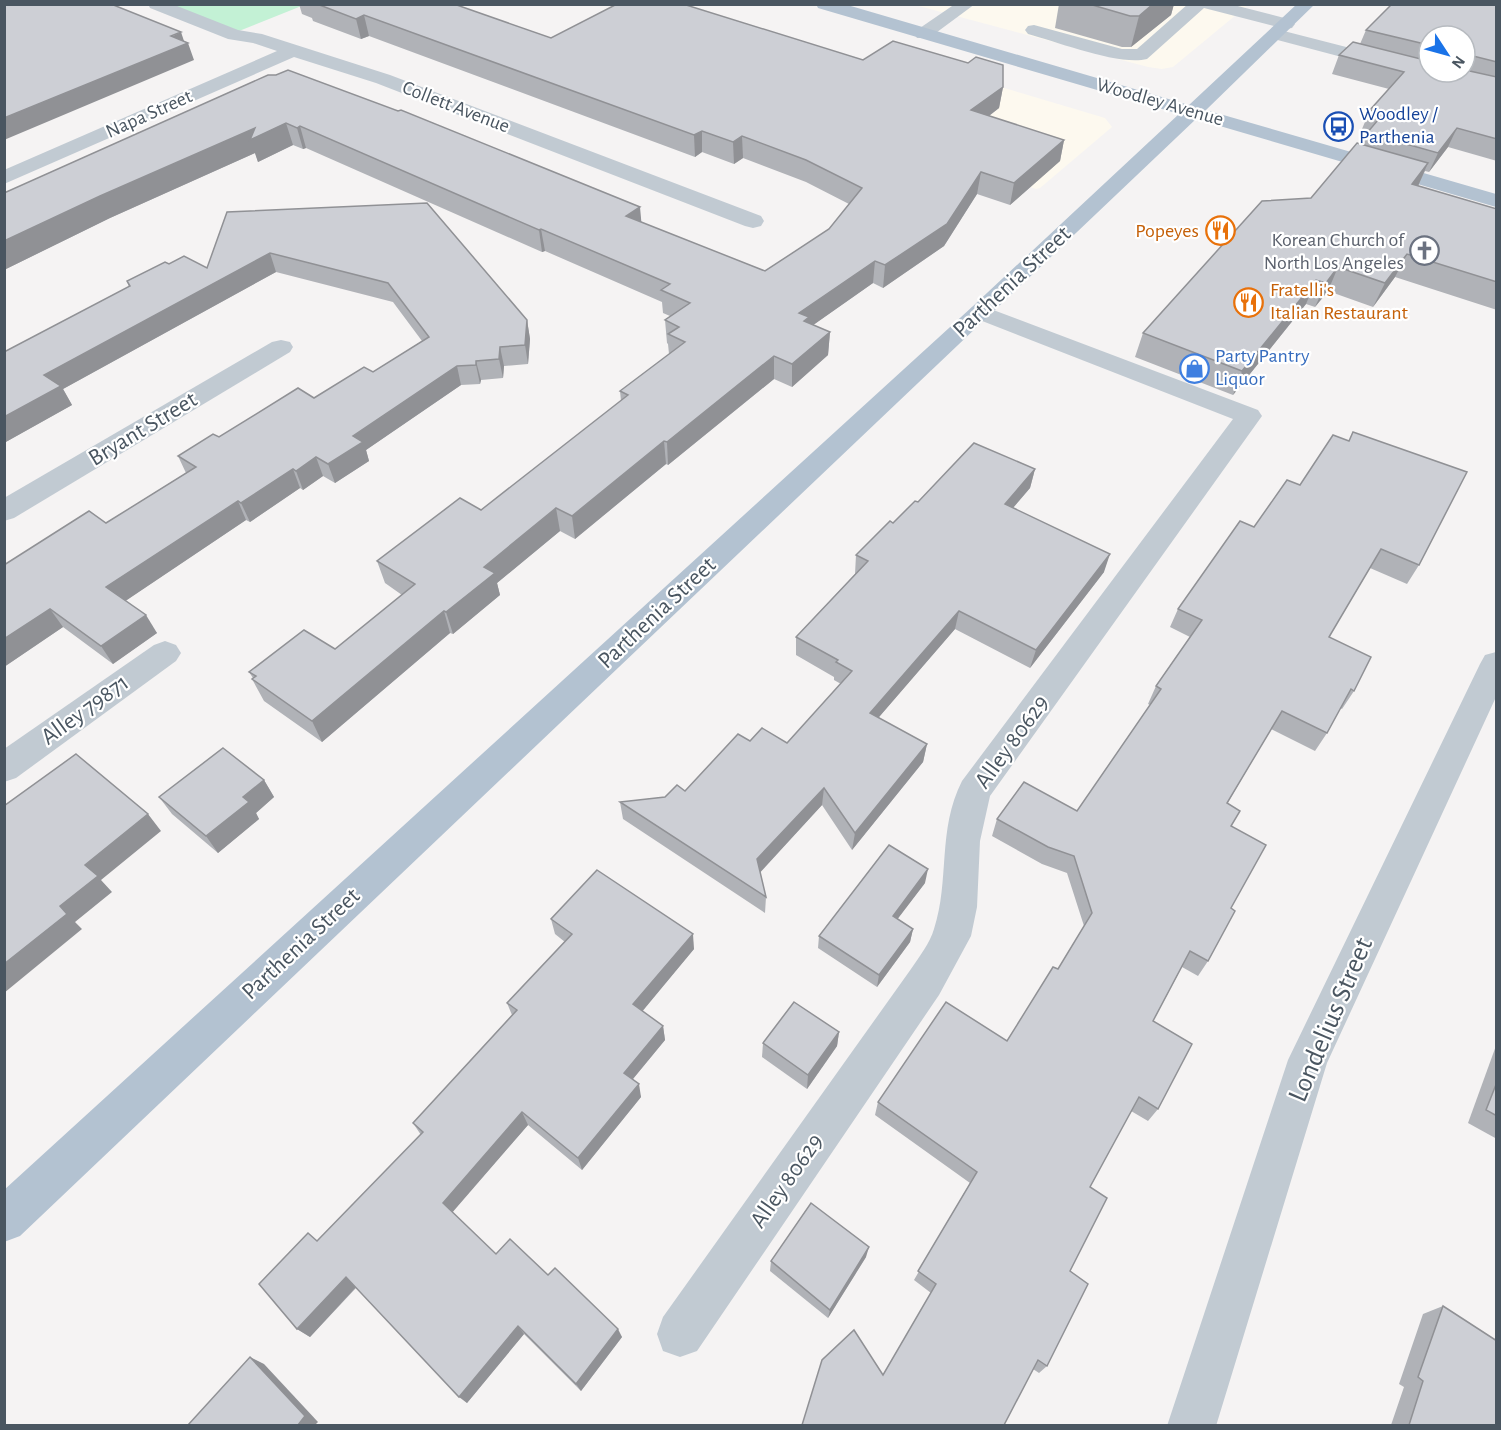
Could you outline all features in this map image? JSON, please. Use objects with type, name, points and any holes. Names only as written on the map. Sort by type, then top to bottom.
[{"type":"main road","name":"Woodley Avenue","points":[[824,4],[1497,201]]},
{"type":"main road","name":"Parthenia Street","points":[[4,1220],[980,312],[1307,4]]},
{"type":"street","name":"Collett Avenue","points":[[156,4],[234,35],[256,38],[383,79],[753,221]]},
{"type":"street","points":[[923,34],[967,4]]},
{"type":"street","points":[[1054,16],[1034,30],[1121,54],[1141,55],[1199,4]]},
{"type":"street","points":[[1208,4],[1402,67]]},
{"type":"street","name":"Napa Street","points":[[4,178],[293,51]]},
{"type":"street","name":"Alley 80629","points":[[680,1334],[925,982],[952,936],[958,907],[962,841],[974,791],[1249,416],[980,312]]},
{"type":"street","name":"Bryant Street","points":[[4,511],[281,347]]},
{"type":"street","name":"Alley 79871","points":[[4,768],[165,653]]},
{"type":"street","name":"Londelius Street","points":[[1191,1425],[1308,1060],[1497,664]]},
{"type":"shaded area","points":[[915,5],[1248,5],[1173,67],[1162,69]]},
{"type":"shaded area","points":[[964,76],[1105,118],[1112,127],[1036,189],[879,136]]},
{"type":"green space","points":[[171,5],[304,5],[239,31]]},
{"type":"building","points":[[4,4],[111,4],[181,32],[171,36],[188,43],[4,118]]},
{"type":"building","points":[[317,4],[454,4],[551,38],[617,4],[683,4],[863,60],[893,41],[968,63],[976,57],[1003,65],[1003,87],[971,110],[1064,140],[1014,183],[981,172],[947,224],[885,265],[875,261],[799,313],[809,317],[804,321],[830,332],[792,364],[774,356],[572,516],[556,508],[484,567],[495,573],[446,612],[444,611],[312,721],[252,679],[256,676],[249,672],[304,630],[335,649],[415,584],[377,561],[460,498],[481,510],[628,395],[620,391],[685,342],[668,334],[679,327],[665,320],[690,303],[661,290],[670,284],[300,126],[297,128],[286,123],[250,140],[255,128],[4,241],[4,193],[268,75],[276,75],[288,70],[398,111],[401,110],[640,207],[626,216],[765,271],[829,229],[862,188],[806,160],[742,136],[733,142],[702,131],[694,135],[364,15],[356,19]]},
{"type":"building","points":[[1089,4],[1153,4],[1139,16],[1130,16]]},
{"type":"building","points":[[1392,4],[1497,4],[1497,62],[1477,57],[1477,24],[1417,24],[1417,42],[1366,30]]},
{"type":"building","points":[[1353,42],[1417,58],[1417,84],[1477,84],[1477,73],[1497,77],[1497,139],[1457,128],[1438,153],[1367,133],[1383,114],[1370,110],[1404,72],[1339,55]]},
{"type":"building","points":[[1357,143],[1428,163],[1412,184],[1497,209],[1497,282],[1407,254],[1385,283],[1338,267],[1326,283],[1316,280],[1242,371],[1143,333],[1262,201],[1311,198]]},
{"type":"building","points":[[427,203],[527,320],[525,345],[500,347],[499,359],[476,361],[476,365],[457,366],[353,436],[363,442],[328,464],[316,457],[296,471],[293,469],[241,503],[238,501],[106,587],[146,615],[101,646],[50,609],[4,639],[4,565],[89,511],[106,523],[196,467],[178,456],[213,434],[219,437],[298,388],[314,398],[364,367],[373,372],[429,337],[388,283],[270,253],[44,375],[61,386],[4,417],[4,352],[130,286],[127,281],[165,262],[169,264],[184,256],[207,268],[227,212]]},
{"type":"building","points":[[1353,432],[1467,472],[1419,565],[1381,549],[1329,637],[1371,657],[1354,691],[1351,689],[1327,733],[1282,711],[1227,803],[1240,811],[1231,826],[1266,845],[1231,908],[1235,911],[1208,961],[1190,951],[1153,1021],[1192,1044],[1158,1109],[1139,1097],[1090,1187],[1107,1198],[1070,1271],[1088,1284],[1047,1366],[1038,1360],[1004,1425],[802,1425],[822,1360],[854,1330],[883,1375],[936,1284],[918,1271],[977,1172],[878,1102],[946,1002],[1007,1041],[1053,967],[1058,969],[1092,913],[1074,856],[1048,847],[997,819],[1024,782],[1077,811],[1161,689],[1156,686],[1202,620],[1178,609],[1240,521],[1254,527],[1287,480],[1300,485],[1333,435],[1349,441]]},
{"type":"building","points":[[974,443],[1035,469],[1005,504],[1110,554],[1036,650],[959,611],[870,713],[927,744],[855,833],[824,788],[757,859],[766,897],[620,802],[665,797],[677,785],[685,791],[738,734],[750,741],[762,728],[787,743],[852,671],[836,662],[838,660],[796,637],[868,561],[856,555],[890,521],[893,523],[915,501],[918,502]]},
{"type":"building","points":[[223,748],[264,780],[243,797],[249,802],[206,836],[159,797]]},
{"type":"building","points":[[76,754],[148,814],[85,865],[98,876],[60,906],[67,914],[4,964],[4,806]]},
{"type":"building","points":[[889,845],[928,869],[893,916],[913,929],[879,975],[819,936]]},
{"type":"building","points":[[597,870],[693,934],[633,1004],[663,1026],[624,1073],[639,1084],[578,1158],[522,1112],[443,1203],[496,1254],[510,1239],[548,1275],[555,1268],[618,1329],[576,1384],[518,1326],[459,1397],[346,1277],[297,1329],[259,1284],[308,1233],[317,1241],[423,1132],[413,1123],[517,1010],[507,1003],[572,934],[551,919]]},
{"type":"building","points":[[794,1002],[839,1032],[808,1075],[763,1043]]},
{"type":"building","points":[[1497,1082],[1497,1116],[1486,1110]]},
{"type":"building","points":[[811,1203],[869,1247],[830,1310],[771,1261]]},
{"type":"building","points":[[1443,1306],[1497,1341],[1497,1425],[1409,1425],[1423,1381],[1418,1377]]},
{"type":"building","points":[[250,1357],[305,1416],[298,1425],[188,1425]]},
{"type":"place","name":"Woodley / Parthenia","points":[[1338,126]]},
{"type":"place","name":"Popeyes","points":[[1220,231]]},
{"type":"place","name":"Korean Church of North Los Angeles","points":[[1425,251]]},
{"type":"place","name":"Fratelli's Italian Restaurant","points":[[1249,302]]},
{"type":"place","name":"Party Pantry Liquor","points":[[1194,368]]}]
